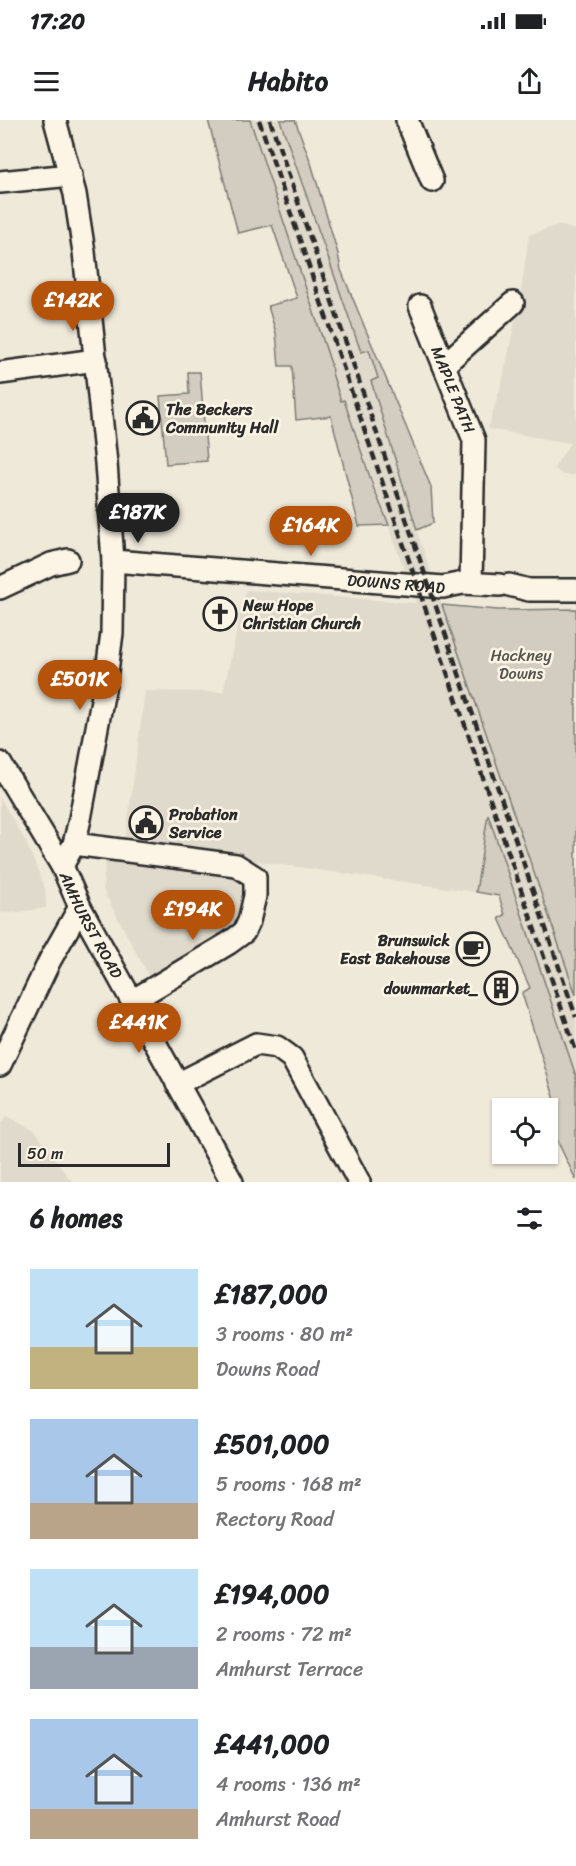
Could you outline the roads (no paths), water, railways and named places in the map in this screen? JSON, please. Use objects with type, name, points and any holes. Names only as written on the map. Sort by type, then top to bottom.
[{"type":"street","points":[[55,120],[70,175],[84,252],[96,360],[113,561],[112,633],[106,679],[74,844],[62,866]]},
{"type":"street","points":[[407,120],[432,181]]},
{"type":"street","points":[[0,182],[70,175]]},
{"type":"street","points":[[444,365],[513,303]]},
{"type":"street","name":"MAPLE PATH","points":[[420,306],[474,440],[471,583]]},
{"type":"street","points":[[0,373],[96,360]]},
{"type":"street","points":[[0,588],[51,564],[68,560]]},
{"type":"street","name":"DOWNS ROAD","points":[[113,561],[443,587],[471,583],[504,585],[529,590],[576,590]]},
{"type":"street","name":"AMHURST ROAD","points":[[0,763],[62,866],[80,907],[232,1182]]},
{"type":"street","points":[[74,844],[236,865],[255,877],[255,896],[244,932],[132,1001]]},
{"type":"street","points":[[2,1058],[50,960],[80,907]]},
{"type":"street","points":[[177,1084],[256,1044],[277,1047],[292,1058],[359,1182]]},
{"type":"railway","points":[[259,120],[576,1051]]},
{"type":"railway","points":[[270,120],[576,1017]]},
{"type":"place","name":"The Beckers Community Hall","points":[[143,418]]},
{"type":"place","name":"New Hope Christian Church","points":[[220,614]]},
{"type":"place","name":"Probation Service","points":[[146,823]]},
{"type":"place","name":"Brunswick East Bakehouse","points":[[473,949]]},
{"type":"place","name":"downmarket_","points":[[501,988]]},
{"type":"park label","name":"Hackney Downs","points":[[521,664]]}]
